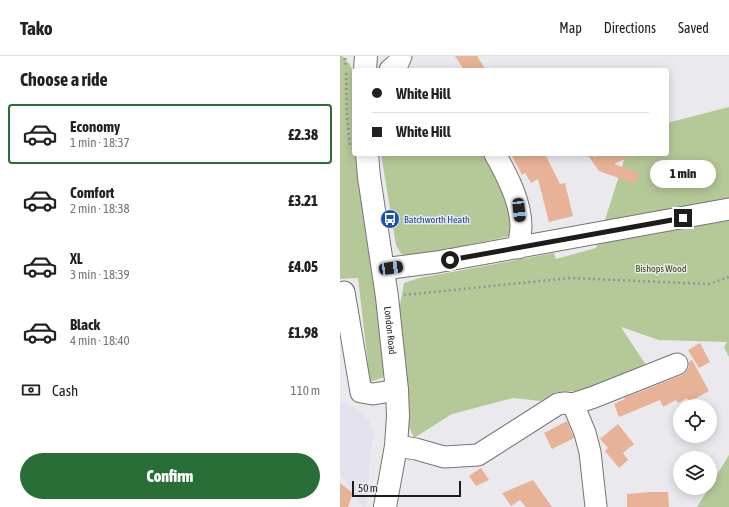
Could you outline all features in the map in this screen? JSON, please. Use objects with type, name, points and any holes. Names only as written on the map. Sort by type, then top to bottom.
[{"type":"main road","points":[[365,68],[366,56]]},
{"type":"main road","name":"London Road","points":[[367,156],[383,270],[397,390],[398,416],[396,446],[385,507]]},
{"type":"street","points":[[392,68],[398,63],[401,56]]},
{"type":"street","points":[[496,156],[513,191],[519,210],[521,227],[518,248]]},
{"type":"street","points":[[383,270],[518,248],[729,209]]},
{"type":"street","points":[[344,292],[361,392],[373,394],[397,390]]},
{"type":"street","points":[[396,446],[416,449],[444,457],[478,455],[558,404],[565,402],[573,404],[594,397],[677,364]]},
{"type":"street","points":[[573,404],[585,433],[590,452],[596,507]]},
{"type":"path","points":[[404,295],[570,278],[710,284],[729,277]]},
{"type":"shaded area","points":[[340,401],[352,406],[368,419],[373,432],[366,507],[363,507],[340,474]]},
{"type":"green space","points":[[340,56],[342,56],[352,70],[352,156],[358,156],[387,376],[370,382],[358,278],[340,279]]},
{"type":"green space","name":"Bishops Wood","points":[[729,107],[729,357],[724,347],[727,342],[659,340],[621,327],[646,365],[580,391],[556,392],[541,401],[513,398],[452,414],[414,438],[409,427],[399,310],[404,283],[419,278],[554,253],[556,259],[596,248],[625,156],[669,156],[669,122]]},
{"type":"green space","points":[[381,156],[486,156],[529,232],[413,257],[401,254],[396,245]]},
{"type":"green space","points":[[729,455],[729,507],[697,507],[705,495],[717,495],[717,475]]},
{"type":"building","points":[[455,56],[477,56],[485,68],[463,68]]},
{"type":"building","points":[[512,156],[546,156],[560,184],[565,183],[573,216],[549,222],[538,179],[531,183],[525,173],[522,175]]},
{"type":"building","points":[[588,156],[632,156],[614,164],[639,173],[635,184],[599,171]]},
{"type":"building","points":[[700,343],[710,362],[699,368],[688,350]]},
{"type":"building","points":[[692,360],[709,391],[694,399],[673,399],[673,402],[663,407],[660,400],[619,417],[614,404],[625,399],[624,398],[682,375],[687,371],[689,362]]},
{"type":"building","points":[[567,421],[574,438],[552,449],[544,433]]},
{"type":"building","points":[[618,424],[634,444],[623,453],[628,460],[619,468],[605,451],[608,448],[600,439]]},
{"type":"building","points":[[481,468],[489,480],[476,486],[469,476]]},
{"type":"building","points":[[533,480],[552,507],[526,507],[520,500],[511,506],[502,493]]},
{"type":"building","points":[[340,483],[353,493],[348,507],[340,507]]},
{"type":"building","points":[[668,492],[669,507],[627,507],[627,494]]},
{"type":"place","name":"Batchworth Heath","points":[[390,219]]},
{"type":"route","points":[[450,260],[683,218]]}]
